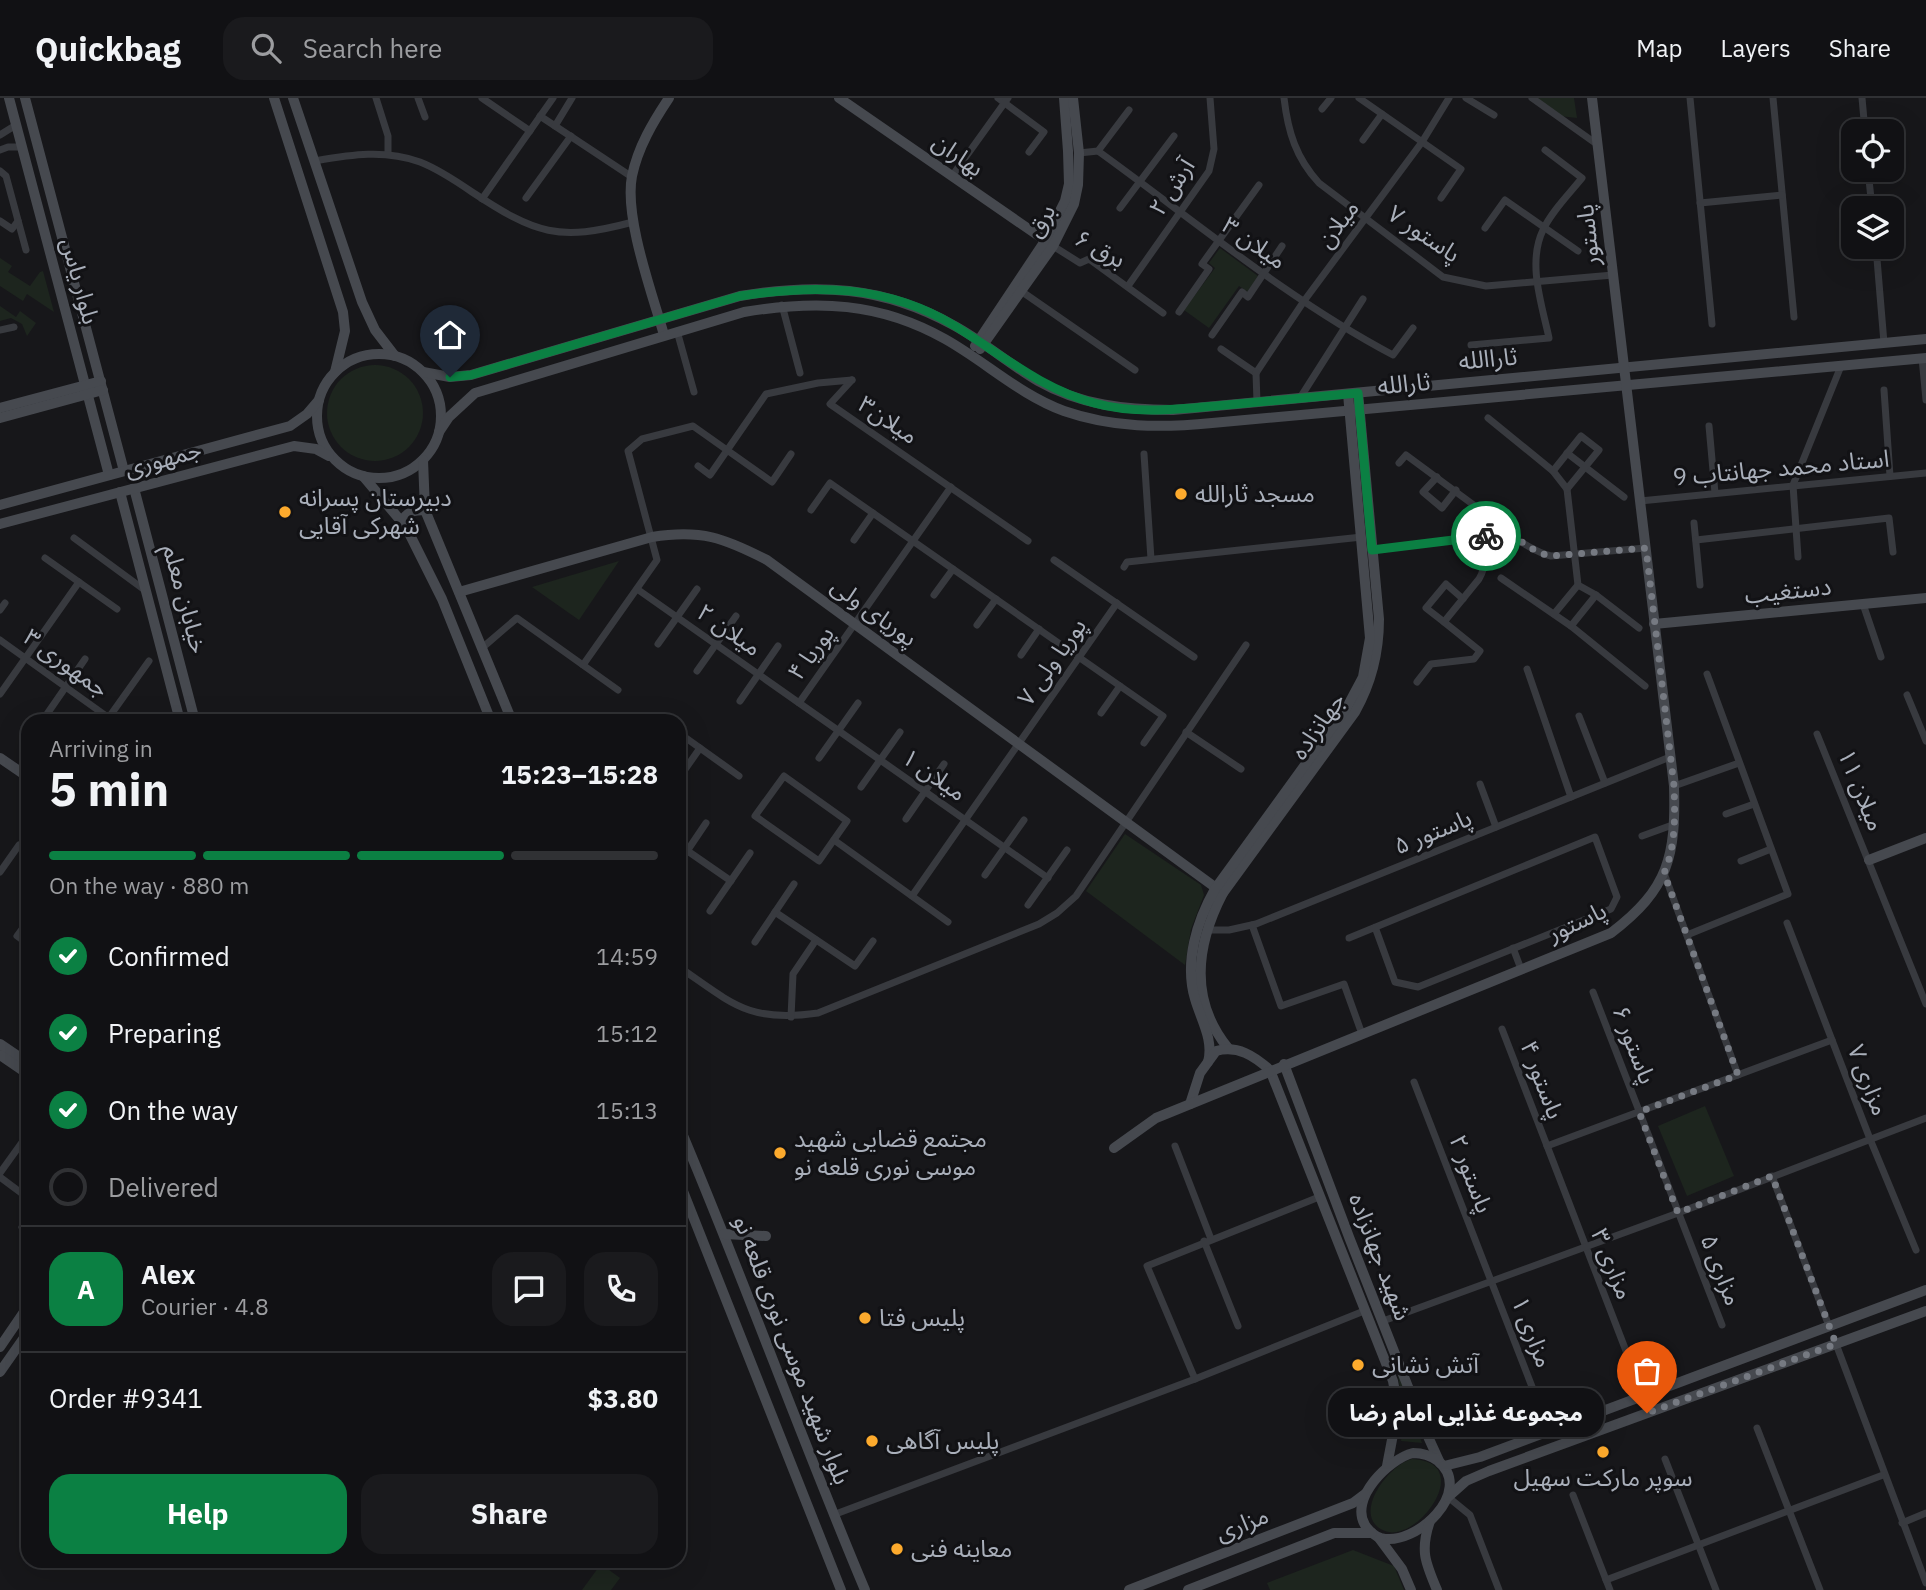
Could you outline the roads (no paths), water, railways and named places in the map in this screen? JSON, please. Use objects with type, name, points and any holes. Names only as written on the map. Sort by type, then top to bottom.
[{"type":"main road","name":"بلوار یاس","points":[[9,98],[109,475]]},
{"type":"main road","name":"بلوار یاس","points":[[25,98],[124,471]]},
{"type":"main road","points":[[274,98],[343,312],[345,331],[335,372]]},
{"type":"main road","points":[[293,98],[362,302],[375,330],[395,356]]},
{"type":"main road","points":[[664,335],[633,222],[631,201],[632,177],[642,144],[669,98]]},
{"type":"main road","name":"بهاران","points":[[839,98],[1049,243]]},
{"type":"main road","name":"برق","points":[[981,343],[1021,291],[1049,243],[1059,218],[1069,184],[1064,98]]},
{"type":"main road","name":"برق","points":[[981,343],[1074,204],[1078,185],[1079,153],[1073,98]]},
{"type":"main road","name":"پاستور","points":[[1114,1148],[1156,1118],[1611,933],[1633,916],[1660,884],[1669,864],[1675,824],[1674,786],[1592,98]]},
{"type":"main road","name":"ثاراالله","points":[[423,372],[450,377],[471,375],[740,296],[780,289],[825,288],[869,293],[916,308],[953,325],[1039,381],[1096,404],[1135,410],[1173,410],[1926,339]]},
{"type":"main road","name":"ثارالله","points":[[439,432],[449,416],[475,393],[677,331],[744,312],[782,305],[824,304],[865,309],[910,323],[945,339],[1031,396],[1062,410],[1092,419],[1134,426],[1174,426],[1924,358]]},
{"type":"main road","points":[[70,324],[85,320]]},
{"type":"main road","points":[[971,356],[981,343]]},
{"type":"main road","points":[[363,356],[395,356],[410,362],[423,372],[432,385],[439,400],[439,432],[433,447],[423,460],[410,470],[395,476],[363,476],[348,470],[335,460],[326,447],[319,432],[319,400],[325,385],[335,372],[348,362],[363,356]]},
{"type":"main road","points":[[0,418],[102,386]]},
{"type":"main road","points":[[0,408],[87,390]]},
{"type":"main road","name":"جهانزاده","points":[[1208,1062],[1210,1046],[1194,996],[1190,968],[1200,921],[1347,707],[1363,677],[1370,638],[1366,537],[1353,393]]},
{"type":"main road","name":"جمهوری","points":[[0,505],[290,426],[307,414],[319,400]]},
{"type":"main road","name":"جمهوری","points":[[0,524],[294,446],[316,449],[335,460]]},
{"type":"main road","points":[[423,460],[425,510],[509,714]]},
{"type":"main road","points":[[363,476],[402,522],[442,599],[488,714]]},
{"type":"main road","name":"خیابان معلم","points":[[134,488],[193,714]]},
{"type":"main road","name":"خیابان معلم","points":[[120,492],[178,714]]},
{"type":"main road","points":[[402,522],[412,511],[425,510]]},
{"type":"main road","name":"پوریای ولی","points":[[459,592],[652,537],[677,533],[702,534],[736,544],[767,559],[1219,891]]},
{"type":"main road","name":"جهانزاده","points":[[1228,1048],[1214,1026],[1202,989],[1200,959],[1207,930],[1219,891],[1355,712],[1371,680],[1379,639],[1372,550],[1366,537]]},
{"type":"main road","name":"دستغیب","points":[[1654,624],[1926,598]]},
{"type":"main road","points":[[0,758],[21,772]]},
{"type":"main road","points":[[1869,860],[1926,838]]},
{"type":"main road","points":[[0,1044],[21,1058]]},
{"type":"main road","points":[[1190,1104],[1200,1073],[1216,1051],[1228,1048],[1257,1058],[1270,1070]]},
{"type":"main road","points":[[0,1055],[21,1069]]},
{"type":"main road","name":"شهید جهانزاده","points":[[1284,1065],[1442,1465]]},
{"type":"main road","name":"شهید جهانزاده","points":[[1270,1070],[1393,1381],[1397,1420],[1387,1466]]},
{"type":"main road","name":"بلوار شهید موسی نوری قلعه نو","points":[[686,1143],[865,1590]]},
{"type":"main road","name":"بلوار شهید موسی نوری قلعه نو","points":[[686,1199],[841,1590]]},
{"type":"main road","points":[[724,1234],[766,1236]]},
{"type":"main road","points":[[1442,1465],[1480,1457],[1926,1290]]},
{"type":"main road","points":[[1188,1590],[1334,1533],[1401,1538],[1412,1534],[1439,1511],[1448,1497],[1466,1481],[1489,1471],[1926,1311]]},
{"type":"main road","points":[[0,1347],[21,1317]]},
{"type":"main road","points":[[1370,1326],[1383,1321]]},
{"type":"main road","points":[[1829,1326],[1836,1344]]},
{"type":"main road","points":[[0,1372],[21,1342]]},
{"type":"main road","points":[[1411,1590],[1398,1562],[1361,1517],[1361,1507],[1368,1492],[1387,1466],[1403,1455],[1413,1453],[1423,1453],[1442,1465],[1450,1486],[1448,1497]]},
{"type":"main road","name":"مزاری","points":[[1129,1590],[1353,1503],[1368,1492]]},
{"type":"main road","points":[[1430,1519],[1423,1541],[1424,1556],[1437,1590]]},
{"type":"street","points":[[376,98],[388,136],[388,154]]},
{"type":"street","points":[[418,98],[425,117]]},
{"type":"street","points":[[482,98],[530,131]]},
{"type":"street","points":[[482,199],[553,98]]},
{"type":"street","points":[[555,126],[572,98]]},
{"type":"street","name":"آرش ۲","points":[[1128,286],[1209,171],[1214,149],[1210,98]]},
{"type":"street","name":"پاستور ۷","points":[[1284,98],[1292,141],[1306,168],[1320,183],[1443,276],[1486,286],[1613,275]]},
{"type":"street","points":[[1322,109],[1331,98]]},
{"type":"street","points":[[1359,98],[1461,169],[1441,198]]},
{"type":"street","name":"میلان","points":[[1256,373],[1304,301],[1422,142],[1449,98]]},
{"type":"street","points":[[1465,98],[1494,115]]},
{"type":"street","points":[[1532,98],[1598,145]]},
{"type":"street","points":[[1690,98],[1712,324]]},
{"type":"street","points":[[1773,98],[1794,317]]},
{"type":"street","points":[[1862,98],[1864,119]]},
{"type":"street","points":[[952,176],[1004,100],[1044,132],[1028,152]]},
{"type":"street","points":[[1079,153],[1098,151],[1129,110]]},
{"type":"street","points":[[1363,140],[1382,114]]},
{"type":"street","points":[[540,116],[632,177]]},
{"type":"street","points":[[0,135],[16,125]]},
{"type":"street","points":[[526,198],[570,136]]},
{"type":"street","points":[[1120,208],[1174,136]]},
{"type":"street","points":[[0,150],[22,147]]},
{"type":"street","points":[[1471,345],[1549,338],[1537,282],[1538,241],[1544,227],[1581,177],[1545,150]]},
{"type":"street","name":"میلان ۳","points":[[1098,151],[1218,242],[1343,329],[1393,355],[1413,328]]},
{"type":"street","points":[[314,161],[361,153],[388,154],[421,162],[506,214],[533,227],[568,234],[598,232],[633,222]]},
{"type":"street","points":[[0,171],[6,176],[26,250]]},
{"type":"street","points":[[1179,312],[1209,269],[1202,264],[1259,185]]},
{"type":"street","points":[[1700,203],[1782,195]]},
{"type":"street","points":[[1485,228],[1505,200],[1578,251]]},
{"type":"street","points":[[0,221],[12,229],[18,221]]},
{"type":"street","name":"برق ۶","points":[[1049,243],[1080,263],[1089,260],[1163,313]]},
{"type":"street","points":[[1212,335],[1242,292],[1248,297],[1282,246]]},
{"type":"street","points":[[1876,259],[1884,343]]},
{"type":"street","points":[[1021,291],[1135,370]]},
{"type":"street","points":[[1300,398],[1363,299]]},
{"type":"street","points":[[782,305],[800,373]]},
{"type":"street","points":[[0,330],[14,327]]},
{"type":"street","points":[[677,331],[694,392]]},
{"type":"street","points":[[1221,349],[1256,373],[1257,402]]},
{"type":"street","points":[[1924,358],[1926,400]]},
{"type":"street","points":[[1798,556],[1793,485],[1842,366]]},
{"type":"street","name":"میلان۳","points":[[728,451],[766,394],[818,383],[852,380],[830,404],[951,487]]},
{"type":"street","points":[[1884,390],[1890,476]]},
{"type":"street","points":[[1488,418],[1553,471],[1567,489],[1578,586],[1554,614]]},
{"type":"street","points":[[583,665],[657,560],[628,451],[642,439],[693,426],[772,482],[791,454]]},
{"type":"street","points":[[1709,426],[1715,493]]},
{"type":"street","points":[[1553,471],[1581,436],[1599,450],[1567,489]]},
{"type":"street","points":[[698,466],[710,475],[728,451]]},
{"type":"street","points":[[1567,453],[1624,497]]},
{"type":"street","points":[[1144,454],[1151,559]]},
{"type":"street","points":[[1399,463],[1406,455],[1475,506],[1486,561],[1484,571],[1444,622]]},
{"type":"street","name":"استاد محمد جهانتاب 9","points":[[1640,500],[1926,473]]},
{"type":"street","points":[[1437,477],[1423,492],[1441,508],[1456,490]]},
{"type":"street","points":[[811,510],[830,482],[1163,716],[1144,743]]},
{"type":"street","points":[[951,487],[1028,541]]},
{"type":"street","name":"پوریا ۴","points":[[799,703],[951,487]]},
{"type":"street","points":[[854,540],[873,513]]},
{"type":"street","points":[[1696,540],[1889,518],[1893,552]]},
{"type":"street","points":[[1694,523],[1700,585]]},
{"type":"street","points":[[1124,567],[1127,562],[1151,559],[1366,537]]},
{"type":"street","points":[[1372,550],[1482,537],[1514,537],[1539,553],[1551,556],[1646,548]]},
{"type":"street","points":[[74,538],[146,592]]},
{"type":"street","points":[[45,558],[117,609]]},
{"type":"street","points":[[1054,560],[1194,657]]},
{"type":"street","points":[[934,595],[953,569]]},
{"type":"street","points":[[1501,578],[1572,626],[1646,686]]},
{"type":"street","points":[[0,694],[79,582]]},
{"type":"street","points":[[1417,682],[1431,664],[1474,659],[1479,651],[1426,608],[1446,584],[1463,599]]},
{"type":"street","points":[[1578,586],[1596,595],[1639,628]]},
{"type":"street","name":"میلان ۲","points":[[637,589],[799,703]]},
{"type":"street","points":[[658,644],[697,589]]},
{"type":"street","points":[[1572,626],[1596,595]]},
{"type":"street","points":[[977,625],[996,599]]},
{"type":"street","points":[[0,610],[5,603]]},
{"type":"street","name":"پوریا ولی ۷","points":[[912,896],[1117,603]]},
{"type":"street","points":[[1863,604],[1881,657]]},
{"type":"street","points":[[697,671],[736,616]]},
{"type":"street","points":[[482,648],[517,618],[618,690]]},
{"type":"street","points":[[1021,655],[1039,629]]},
{"type":"street","name":"جمهوری ۳","points":[[0,640],[101,714]]},
{"type":"street","points":[[686,972],[741,1009],[767,1016],[791,1017],[818,1013],[1039,924],[1076,896],[1246,645]]},
{"type":"street","points":[[740,701],[778,646]]},
{"type":"street","points":[[47,714],[85,659]]},
{"type":"street","points":[[112,714],[149,661]]},
{"type":"street","points":[[1527,669],[1571,797]]},
{"type":"street","points":[[1687,935],[1788,894],[1707,674]]},
{"type":"street","points":[[1101,713],[1120,685]]},
{"type":"street","points":[[1906,695],[1926,741]]},
{"type":"street","name":"میلان ۱","points":[[799,703],[1048,878]]},
{"type":"street","points":[[820,758],[858,703]]},
{"type":"street","points":[[1579,716],[1605,783]]},
{"type":"street","points":[[861,787],[900,732]]},
{"type":"street","points":[[1186,732],[1241,769]]},
{"type":"street","name":"میلان ۱۱","points":[[1817,734],[1926,1004]]},
{"type":"street","points":[[686,738],[739,776]]},
{"type":"street","points":[[686,768],[699,748]]},
{"type":"street","name":"پاستور ۵","points":[[1207,930],[1229,930],[1252,925],[1670,757]]},
{"type":"street","points":[[1674,786],[1739,763]]},
{"type":"street","points":[[906,819],[944,764]]},
{"type":"street","points":[[784,776],[847,821],[834,840],[819,861],[755,816],[784,776]]},
{"type":"street","points":[[1480,784],[1496,827]]},
{"type":"street","points":[[1726,814],[1754,804]]},
{"type":"street","points":[[985,875],[1024,820]]},
{"type":"street","points":[[706,823],[687,851],[731,881]]},
{"type":"street","points":[[1642,836],[1675,824]]},
{"type":"street","points":[[1349,937],[1595,837],[1617,897],[1611,909],[1418,987],[1395,982],[1374,927]]},
{"type":"street","points":[[834,840],[948,922]]},
{"type":"street","points":[[0,872],[19,845]]},
{"type":"street","points":[[1741,861],[1771,849]]},
{"type":"street","points":[[1028,905],[1067,850]]},
{"type":"street","points":[[710,911],[750,853]]},
{"type":"street","points":[[1664,873],[1738,1075]]},
{"type":"street","points":[[755,942],[794,884]]},
{"type":"street","points":[[775,912],[855,966],[873,941]]},
{"type":"street","name":"مزاری ۷","points":[[1787,923],[1916,1250]]},
{"type":"street","points":[[1252,925],[1281,1006],[1343,984],[1362,1034]]},
{"type":"street","points":[[791,1017],[793,974],[816,940]]},
{"type":"street","points":[[1513,948],[1521,970]]},
{"type":"street","name":"پاستور ۶","points":[[1593,992],[1639,1112]]},
{"type":"street","name":"پاستور ۴","points":[[1502,1029],[1547,1146]]},
{"type":"street","points":[[1547,1146],[1832,1040]]},
{"type":"street","name":"پاستور ۲","points":[[1414,1082],[1491,1281]]},
{"type":"street","name":"مزاری ۵","points":[[1639,1112],[1722,1325]]},
{"type":"street","points":[[1383,1321],[1585,1248],[1926,1118]]},
{"type":"street","points":[[21,1144],[0,1175],[21,1192]]},
{"type":"street","points":[[1175,1146],[1238,1326]]},
{"type":"street","name":"مزاری ۳","points":[[1547,1146],[1643,1395]]},
{"type":"street","points":[[1772,1176],[1829,1326]]},
{"type":"street","points":[[1195,1379],[1147,1265],[1319,1197]]},
{"type":"street","name":"مزاری ۱","points":[[1491,1281],[1536,1397]]},
{"type":"street","points":[[833,1515],[1195,1379],[1364,1311]]},
{"type":"street","points":[[1836,1344],[1883,1475],[1926,1583]]},
{"type":"street","points":[[1757,1428],[1821,1590]]},
{"type":"street","points":[[1665,1459],[1716,1590]]},
{"type":"street","points":[[1606,1580],[1883,1475]]},
{"type":"street","points":[[1573,1495],[1610,1590]]},
{"type":"street","points":[[1448,1497],[1470,1515],[1499,1590]]},
{"type":"street","points":[[1902,1523],[1926,1513]]},
{"type":"place","name":"مسجد ثارالله","points":[[1181,494]]},
{"type":"place","name":"دبیرستان پسرانه شهرکی آقایی","points":[[285,512]]},
{"type":"place","name":"مجتمع قضایی شهید موسی نوری قلعه نو","points":[[780,1153]]},
{"type":"place","name":"پلیس فتا","points":[[865,1318]]},
{"type":"place","name":"آتش نشانی","points":[[1358,1365]]},
{"type":"place","name":"مجموعه غذایی امام رضا","points":[[1647,1413]]},
{"type":"place","name":"پلیس آگاهی","points":[[872,1441]]},
{"type":"place","name":"سوپر مارکت سهیل","points":[[1603,1452]]},
{"type":"place","name":"معاینه فنی","points":[[897,1549]]}]
